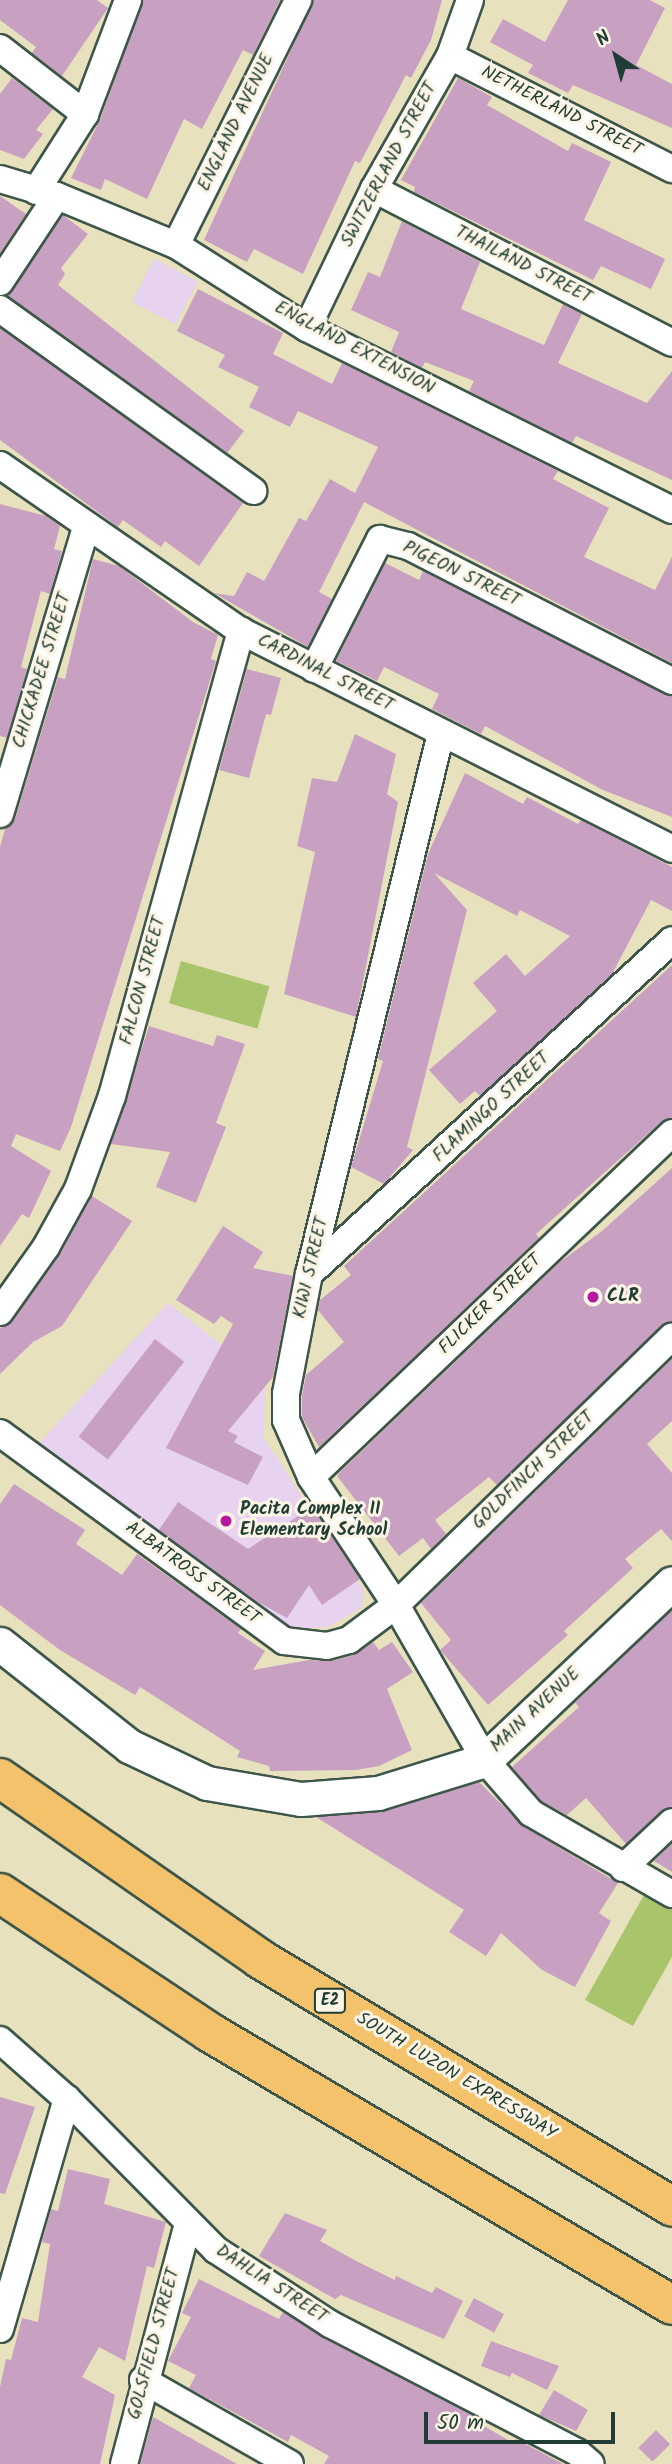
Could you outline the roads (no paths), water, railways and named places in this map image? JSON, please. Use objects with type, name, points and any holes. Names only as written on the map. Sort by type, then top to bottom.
[{"type":"highway","name":"SOUTH LUZON EXPRESSWAY","points":[[0,1778],[260,1959],[672,2207]]},
{"type":"highway","points":[[0,1893],[209,2032],[672,2305]]},
{"type":"street","name":"ENGLAND AVENUE","points":[[176,245],[298,0]]},
{"type":"street","name":"SWITZERLAND STREET","points":[[307,328],[374,189],[450,56],[470,0]]},
{"type":"street","points":[[0,282],[47,194],[85,114],[123,3]]},
{"type":"street","points":[[0,48],[85,114]]},
{"type":"street","name":"NETHERLAND STREET","points":[[450,56],[672,169]]},
{"type":"street","name":"ENGLAND EXTENSION","points":[[0,179],[47,194],[176,245],[307,328],[672,510]]},
{"type":"street","name":"THAILAND STREET","points":[[374,189],[672,343]]},
{"type":"street","points":[[0,309],[253,491]]},
{"type":"street","name":"CARDINAL STREET","points":[[0,464],[86,528],[240,631],[672,849]]},
{"type":"street","name":"CHICKADEE STREET","points":[[0,814],[86,528]]},
{"type":"street","name":"PIGEON STREET","points":[[314,669],[380,539],[408,546],[672,681]]},
{"type":"street","name":"FALCON STREET","points":[[0,1312],[46,1247],[78,1189],[112,1096],[240,631]]},
{"type":"street","name":"KIWI STREET","points":[[441,733],[309,1274],[286,1394],[286,1420],[310,1477],[396,1605],[485,1759],[531,1813],[672,1894]]},
{"type":"street","name":"FLAMINGO STREET","points":[[309,1274],[672,940]]},
{"type":"street","name":"FLICKER STREET","points":[[310,1477],[672,1133]]},
{"type":"street","name":"GOLDFINCH STREET","points":[[396,1605],[672,1337]]},
{"type":"street","name":"ALBATROSS STREET","points":[[0,1433],[284,1641],[327,1646],[349,1640],[396,1605]]},
{"type":"street","name":"MAIN AVENUE","points":[[0,1644],[129,1746],[206,1783],[301,1799],[378,1793],[485,1759],[672,1583]]},
{"type":"street","points":[[623,1868],[672,1822]]},
{"type":"street","name":"DAHLIA STREET","points":[[0,2040],[67,2099],[216,2250],[330,2324],[577,2452],[591,2464]]},
{"type":"street","points":[[0,2329],[67,2099]]},
{"type":"street","name":"GOLSFIELD STREET","points":[[124,2464],[143,2380],[188,2224]]},
{"type":"street","points":[[143,2380],[290,2464]]},
{"type":"place","name":"CLR","points":[[593,1297]]},
{"type":"place","name":"Pacita Complex II Elementary School","points":[[226,1521]]}]
